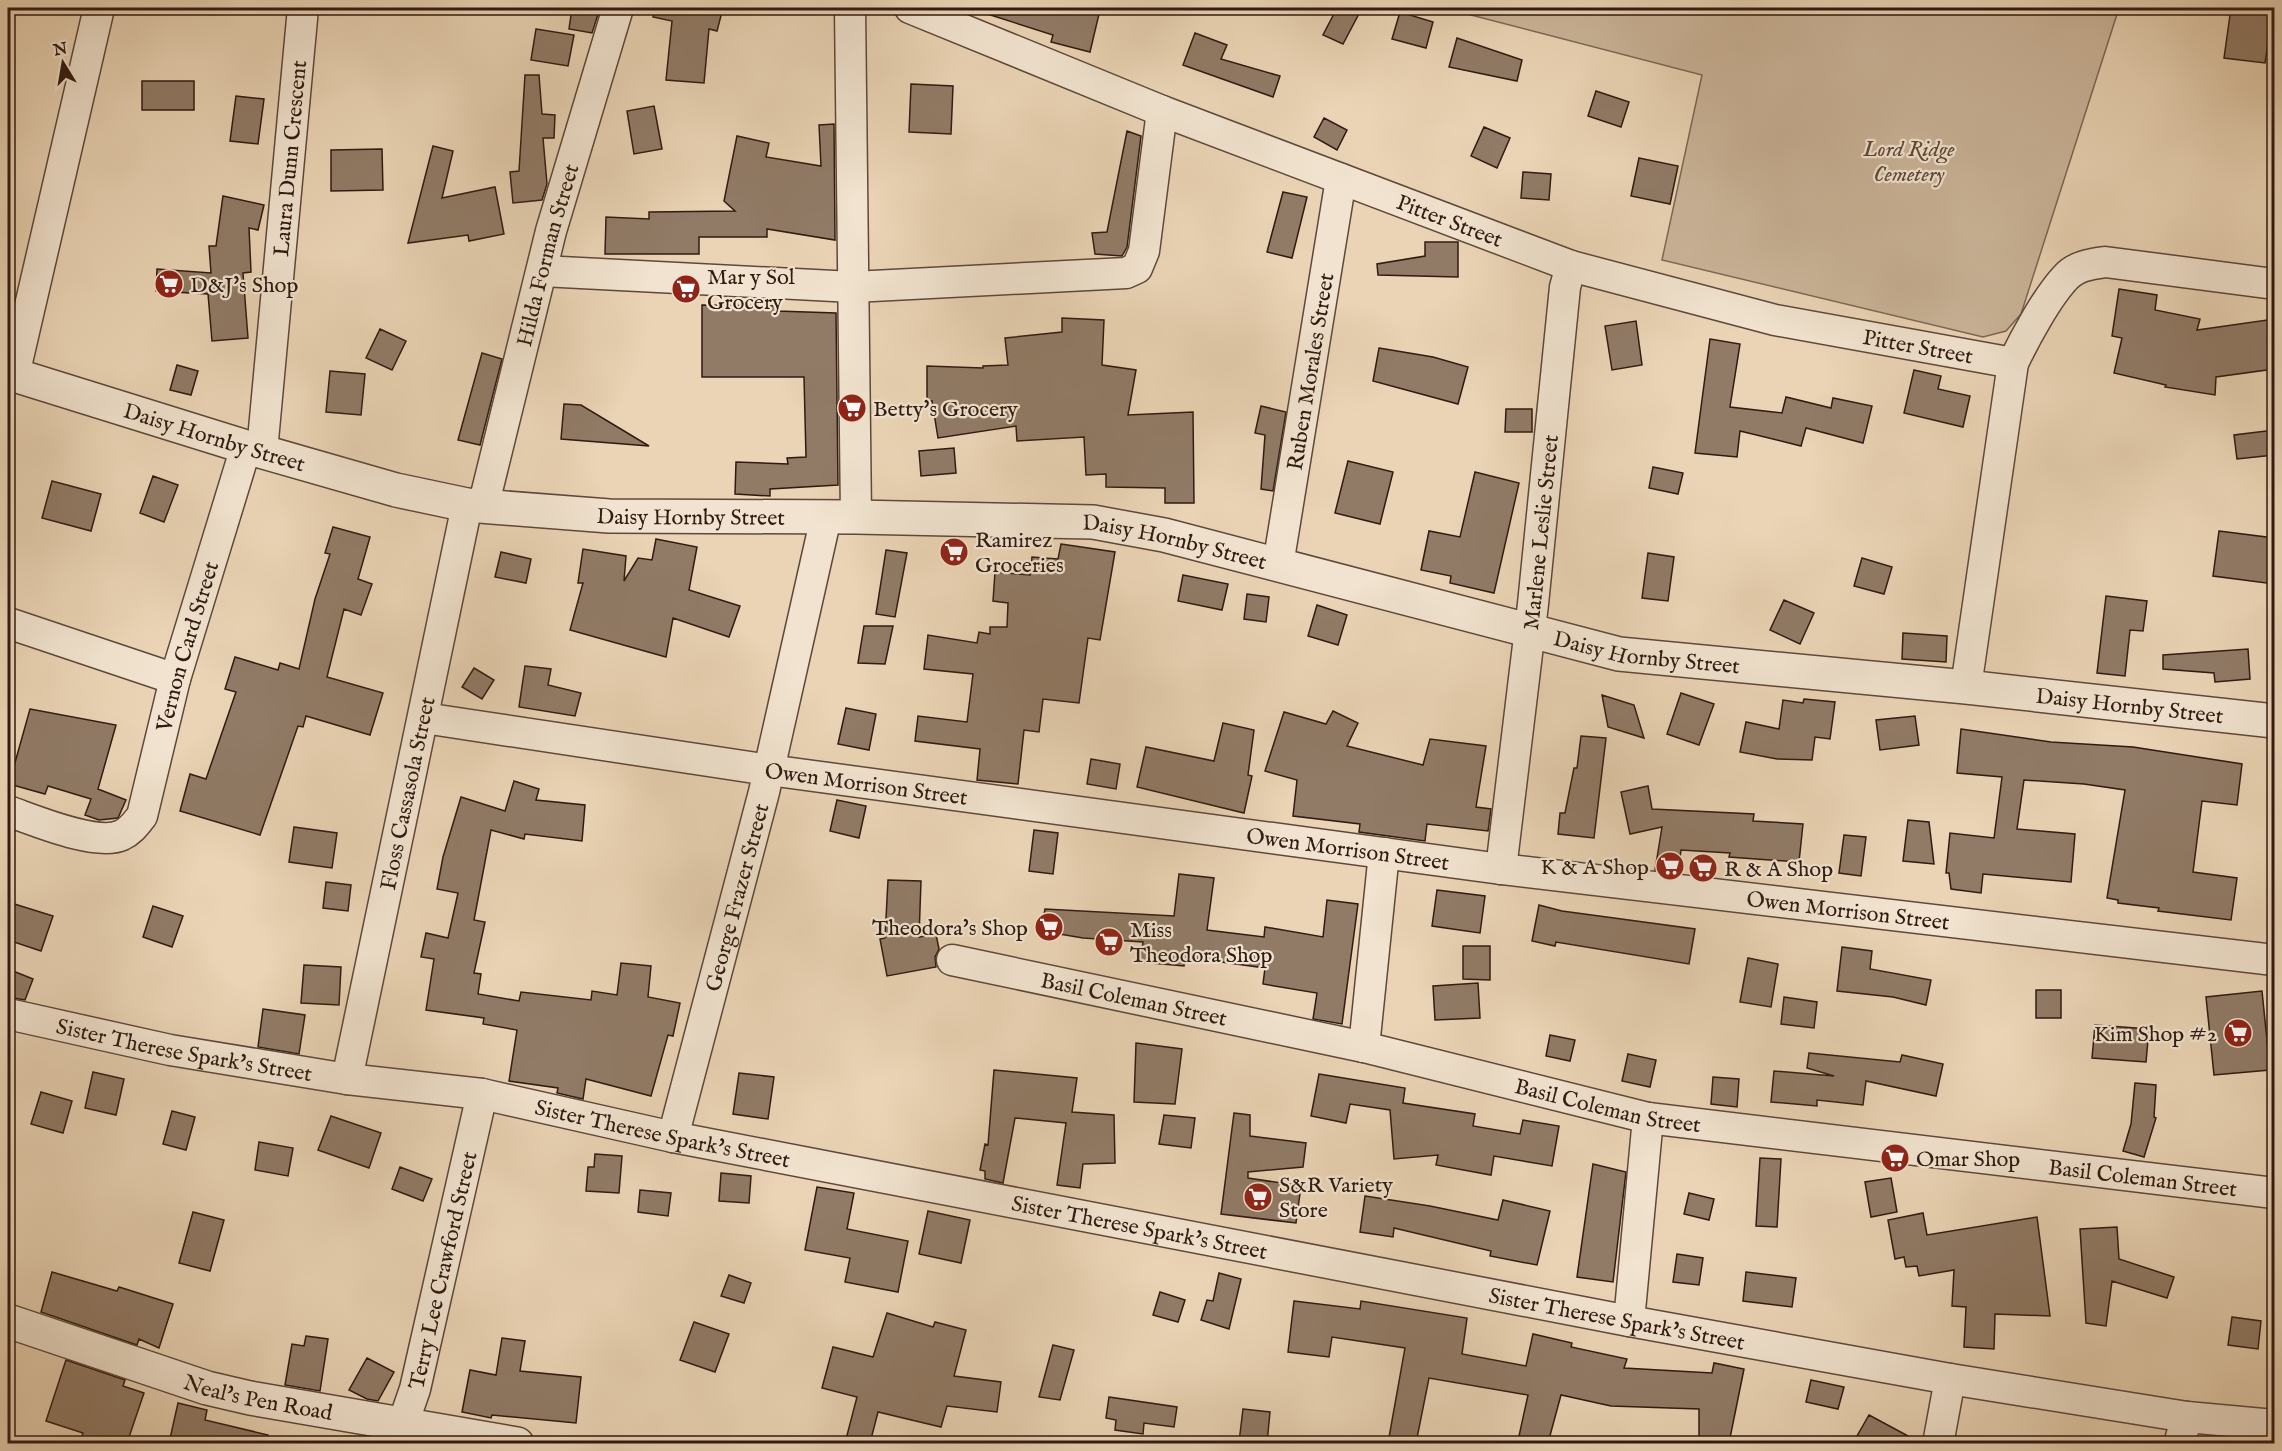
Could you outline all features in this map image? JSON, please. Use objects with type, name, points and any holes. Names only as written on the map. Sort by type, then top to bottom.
[{"type":"street","points":[[11,374],[99,8]]},
{"type":"street","name":"Laura Dunn Crescent","points":[[254,449],[303,8]]},
{"type":"street","name":"Hilda Forman Street","points":[[475,506],[618,8]]},
{"type":"street","name":"George Frazer Street","points":[[673,1137],[769,770],[841,517],[853,287],[850,8]]},
{"type":"street","name":"Pitter Street","points":[[910,8],[1162,111],[1570,266],[1775,320],[2013,363]]},
{"type":"street","points":[[542,271],[853,287],[1126,273],[1137,268],[1144,251],[1162,111]]},
{"type":"street","name":"Ruben Morales Street","points":[[1278,565],[1341,179]]},
{"type":"street","points":[[1965,687],[2013,363],[2025,339],[2067,277],[2084,266],[2105,262],[2274,284]]},
{"type":"street","name":"Marlene Leslie Street","points":[[1501,869],[1529,632],[1565,287],[1570,266]]},
{"type":"street","name":"Daisy Hornby Street","points":[[11,374],[396,490],[475,506],[609,516],[841,517],[1094,522],[1164,535],[1619,654],[1965,687],[2274,721]]},
{"type":"street","name":"Vernon Card Street","points":[[8,811],[81,835],[120,836],[133,827],[142,816],[175,680],[254,449]]},
{"type":"street","name":"Floss Cassasola Street","points":[[347,1079],[424,718],[475,506]]},
{"type":"street","points":[[8,623],[175,680]]},
{"type":"street","name":"Owen Morrison Street","points":[[424,718],[769,770],[1501,869],[2274,960]]},
{"type":"street","points":[[1364,1047],[1384,853]]},
{"type":"street","name":"Basil Coleman Street","points":[[952,960],[1364,1047],[1648,1118],[2274,1193]]},
{"type":"street","name":"Sister Therese Spark's Street","points":[[8,1014],[170,1050],[347,1079],[482,1094],[673,1137],[1629,1321],[1950,1379],[2183,1430],[2274,1425]]},
{"type":"street","name":"Terry Lee Crawford Street","points":[[400,1433],[415,1389],[482,1094]]},
{"type":"street","points":[[1629,1321],[1648,1118]]},
{"type":"street","name":"Neal's Pen Road","points":[[8,1321],[207,1388],[400,1433],[517,1443]]},
{"type":"street","points":[[1938,1443],[1950,1379]]},
{"type":"green space","name":"Lord Ridge Cemetery","points":[[1444,8],[2119,8],[2021,314],[2006,331],[1983,337],[1662,260],[1702,75]]},
{"type":"building","points":[[572,8],[600,8],[592,33],[569,29]]},
{"type":"building","points":[[654,8],[723,8],[717,31],[709,29],[704,83],[666,80],[672,21],[653,17]]},
{"type":"building","points":[[982,8],[1075,8],[1099,14],[1090,52],[1051,42],[1053,35],[981,12]]},
{"type":"building","points":[[1337,8],[1362,8],[1343,44],[1323,35]]},
{"type":"building","points":[[2231,8],[2273,8],[2265,63],[2224,58]]},
{"type":"building","points":[[1400,12],[1433,22],[1426,48],[1392,39]]},
{"type":"building","points":[[536,29],[574,35],[568,66],[531,60]]},
{"type":"building","points":[[1195,33],[1227,45],[1221,59],[1280,76],[1273,97],[1183,65]]},
{"type":"building","points":[[1457,38],[1522,60],[1517,81],[1449,67]]},
{"type":"building","points":[[525,75],[539,75],[542,114],[555,115],[554,138],[543,138],[547,184],[542,200],[513,203],[510,172],[519,171]]},
{"type":"building","points":[[142,81],[194,81],[194,110],[142,110]]},
{"type":"building","points":[[911,84],[953,86],[951,134],[909,132]]},
{"type":"building","points":[[1596,91],[1629,102],[1621,127],[1588,116]]},
{"type":"building","points":[[236,96],[264,99],[258,144],[230,141]]},
{"type":"building","points":[[654,106],[662,149],[634,154],[627,111]]},
{"type":"building","points":[[1324,118],[1347,130],[1337,150],[1314,137]]},
{"type":"building","points":[[834,124],[835,240],[767,229],[767,237],[699,237],[699,254],[605,254],[606,217],[649,219],[649,212],[735,211],[724,201],[737,136],[769,143],[766,157],[821,166],[819,125]]},
{"type":"building","points":[[1484,127],[1510,138],[1497,168],[1471,156]]},
{"type":"building","points":[[1127,131],[1141,136],[1127,247],[1122,256],[1095,254],[1092,233],[1107,232]]},
{"type":"building","points":[[433,146],[453,151],[442,198],[495,187],[504,234],[469,241],[468,235],[408,243]]},
{"type":"building","points":[[382,149],[383,190],[331,191],[331,150]]},
{"type":"building","points":[[1639,158],[1678,166],[1670,204],[1631,196]]},
{"type":"building","points":[[1523,172],[1551,174],[1549,200],[1521,198]]},
{"type":"building","points":[[1283,192],[1307,197],[1292,258],[1267,252]]},
{"type":"building","points":[[223,196],[264,205],[258,230],[249,228],[251,272],[243,273],[248,338],[212,341],[208,294],[156,291],[157,269],[211,273],[209,246],[216,246]]},
{"type":"building","points":[[1425,242],[1458,242],[1458,277],[1378,275],[1377,264],[1425,256]]},
{"type":"building","points":[[2119,289],[2157,295],[2155,310],[2200,319],[2197,330],[2274,319],[2274,369],[2216,377],[2215,395],[2165,387],[2166,385],[2114,373],[2122,338],[2112,336]]},
{"type":"building","points":[[702,305],[777,306],[777,311],[836,313],[838,485],[770,489],[770,496],[735,494],[736,462],[788,464],[787,458],[806,457],[804,377],[702,377]]},
{"type":"building","points":[[1062,318],[1104,320],[1102,365],[1136,370],[1128,415],[1193,412],[1194,503],[1165,503],[1165,488],[1106,487],[1106,474],[1086,475],[1084,437],[1017,441],[1016,426],[938,438],[932,401],[927,400],[927,366],[983,368],[983,366],[1008,365],[1005,338],[1062,332]]},
{"type":"building","points":[[1636,321],[1642,365],[1612,370],[1605,326]]},
{"type":"building","points":[[380,329],[406,341],[392,370],[366,358]]},
{"type":"building","points":[[1710,339],[1740,344],[1730,407],[1782,413],[1786,397],[1831,408],[1833,398],[1872,406],[1863,443],[1806,428],[1801,446],[1740,431],[1737,457],[1695,453]]},
{"type":"building","points":[[1379,348],[1433,357],[1468,367],[1458,404],[1373,381]]},
{"type":"building","points":[[482,353],[502,359],[480,445],[458,440]]},
{"type":"building","points":[[177,365],[198,371],[191,395],[170,390]]},
{"type":"building","points":[[1914,370],[1941,376],[1938,389],[1970,396],[1963,427],[1904,413]]},
{"type":"building","points":[[330,371],[365,374],[361,415],[326,412]]},
{"type":"building","points":[[564,404],[581,405],[649,446],[561,439]]},
{"type":"building","points":[[1261,406],[1286,412],[1273,491],[1261,489],[1265,435],[1255,433]]},
{"type":"building","points":[[1506,409],[1532,409],[1532,432],[1505,432]]},
{"type":"building","points":[[2274,430],[2274,455],[2237,459],[2234,435]]},
{"type":"building","points":[[954,448],[956,473],[921,476],[919,451]]},
{"type":"building","points":[[1348,461],[1393,472],[1380,524],[1335,513]]},
{"type":"building","points":[[1653,467],[1683,473],[1678,494],[1649,488]]},
{"type":"building","points":[[1475,472],[1519,483],[1494,593],[1450,583],[1451,576],[1421,570],[1429,531],[1460,537]]},
{"type":"building","points":[[153,476],[178,485],[164,522],[140,513]]},
{"type":"building","points":[[52,481],[101,494],[91,531],[42,518]]},
{"type":"building","points":[[333,527],[370,537],[358,579],[372,584],[361,615],[344,609],[327,677],[383,693],[370,735],[306,716],[303,727],[298,726],[260,835],[180,811],[190,774],[206,779],[236,692],[225,689],[235,657],[278,670],[280,663],[299,669],[315,599],[330,554],[325,553]]},
{"type":"building","points":[[2219,531],[2274,538],[2274,584],[2213,576]]},
{"type":"building","points":[[656,539],[697,547],[689,590],[740,606],[729,637],[673,618],[666,657],[570,630],[583,583],[578,583],[583,549],[626,556],[624,581],[638,558],[652,560]]},
{"type":"building","points":[[1061,544],[1115,552],[1100,640],[1088,638],[1079,703],[1043,699],[1039,732],[1024,730],[1018,784],[977,780],[980,749],[915,741],[918,716],[967,722],[973,674],[924,669],[928,635],[977,643],[979,632],[990,634],[990,627],[1007,627],[1008,603],[993,601],[995,572],[1030,575],[1032,557],[1058,559]]},
{"type":"building","points":[[886,550],[907,553],[895,617],[876,614]]},
{"type":"building","points":[[501,552],[531,559],[526,583],[495,577]]},
{"type":"building","points":[[1648,553],[1674,557],[1668,601],[1642,598]]},
{"type":"building","points":[[1862,558],[1892,567],[1884,594],[1854,586]]},
{"type":"building","points":[[1183,575],[1228,584],[1222,610],[1178,601]]},
{"type":"building","points":[[1247,594],[1269,597],[1266,622],[1244,619]]},
{"type":"building","points":[[2106,596],[2147,601],[2143,631],[2130,630],[2125,676],[2097,673]]},
{"type":"building","points":[[1784,600],[1814,613],[1800,644],[1770,630]]},
{"type":"building","points":[[1317,605],[1347,615],[1338,645],[1308,636]]},
{"type":"building","points":[[864,626],[893,626],[885,664],[858,663]]},
{"type":"building","points":[[1903,633],[1947,636],[1946,662],[1902,659]]},
{"type":"building","points":[[2248,649],[2250,679],[2215,682],[2214,673],[2163,669],[2163,655]]},
{"type":"building","points":[[525,666],[551,669],[548,685],[581,693],[575,716],[519,707]]},
{"type":"building","points":[[474,668],[494,680],[482,699],[462,687]]},
{"type":"building","points":[[1681,693],[1714,704],[1699,745],[1667,734]]},
{"type":"building","points":[[1602,695],[1634,705],[1644,738],[1608,727]]},
{"type":"building","points":[[1804,699],[1835,702],[1830,739],[1815,737],[1812,760],[1777,759],[1740,752],[1746,722],[1779,729],[1783,700],[1803,703]]},
{"type":"building","points":[[846,708],[876,714],[869,750],[838,744]]},
{"type":"building","points":[[30,709],[116,725],[98,789],[126,800],[118,818],[99,820],[85,815],[91,799],[48,786],[45,794],[9,784]]},
{"type":"building","points":[[1333,711],[1358,723],[1347,746],[1423,765],[1430,739],[1486,746],[1476,807],[1491,809],[1488,831],[1427,824],[1425,841],[1359,832],[1360,824],[1293,816],[1297,780],[1265,771],[1284,712],[1326,724]]},
{"type":"building","points":[[1915,716],[1919,745],[1880,750],[1876,720]]},
{"type":"building","points":[[1223,723],[1254,730],[1248,775],[1252,776],[1244,813],[1137,787],[1146,747],[1214,761]]},
{"type":"building","points":[[1961,729],[2051,742],[2133,747],[2242,764],[2237,805],[2202,801],[2193,872],[2237,878],[2231,920],[2158,911],[2159,908],[2118,903],[2118,900],[2107,898],[2125,790],[2084,784],[2024,780],[2017,829],[2075,834],[2071,882],[1983,874],[1981,893],[1951,889],[1949,873],[1946,873],[1950,833],[1994,838],[2002,777],[1957,773]]},
{"type":"building","points":[[1581,736],[1606,738],[1594,838],[1558,834],[1560,813],[1565,813],[1574,768],[1577,768]]},
{"type":"building","points":[[1091,759],[1120,764],[1116,789],[1087,784]]},
{"type":"building","points":[[514,781],[539,789],[536,800],[585,805],[582,841],[525,834],[524,839],[491,830],[474,920],[485,922],[474,973],[481,974],[478,994],[519,1001],[521,992],[591,1000],[592,991],[617,995],[621,963],[651,966],[648,997],[680,1003],[673,1036],[668,1035],[651,1096],[586,1079],[583,1099],[557,1093],[558,1088],[509,1081],[517,1030],[483,1024],[484,1018],[426,1010],[434,959],[421,957],[426,933],[448,938],[458,893],[437,889],[443,857],[461,797],[505,811]]},
{"type":"building","points":[[1648,786],[1652,809],[1754,814],[1753,821],[1803,824],[1799,862],[1729,857],[1730,853],[1681,850],[1678,873],[1655,870],[1662,827],[1630,834],[1621,792]]},
{"type":"building","points":[[837,800],[866,806],[859,838],[830,831]]},
{"type":"building","points":[[1908,820],[1929,822],[1934,864],[1903,861]]},
{"type":"building","points":[[294,827],[337,833],[332,868],[289,862]]},
{"type":"building","points":[[1034,830],[1058,833],[1053,874],[1029,871]]},
{"type":"building","points":[[1844,835],[1866,837],[1861,876],[1839,873]]},
{"type":"building","points":[[1179,874],[1214,878],[1207,930],[1264,937],[1265,927],[1323,937],[1327,900],[1358,904],[1342,1024],[1313,1019],[1317,993],[1263,984],[1265,968],[1185,957],[1184,966],[1140,962],[1143,942],[1083,938],[1041,931],[1045,909],[1174,916]]},
{"type":"building","points":[[888,880],[921,881],[919,937],[936,934],[939,949],[935,957],[936,967],[887,976],[880,939],[885,938]]},
{"type":"building","points":[[326,882],[351,885],[348,911],[323,908]]},
{"type":"building","points":[[1437,890],[1485,896],[1480,933],[1432,926]]},
{"type":"building","points":[[8,902],[53,916],[41,951],[8,940]]},
{"type":"building","points":[[1539,905],[1562,911],[1695,929],[1689,964],[1556,942],[1555,946],[1532,941]]},
{"type":"building","points":[[153,906],[183,916],[172,947],[143,937]]},
{"type":"building","points":[[1463,946],[1490,946],[1490,980],[1463,979]]},
{"type":"building","points":[[1842,947],[1872,951],[1870,969],[1931,980],[1926,1005],[1893,997],[1837,991]]},
{"type":"building","points":[[1748,958],[1778,964],[1771,1007],[1740,1002]]},
{"type":"building","points":[[304,965],[341,967],[339,1005],[301,1003]]},
{"type":"building","points":[[13,971],[33,979],[25,1000],[8,997],[8,986]]},
{"type":"building","points":[[1478,983],[1480,1018],[1435,1020],[1433,986]]},
{"type":"building","points":[[2036,990],[2061,990],[2061,1018],[2036,1018]]},
{"type":"building","name":"Kim Shop #2","points":[[2262,991],[2270,1070],[2214,1075],[2206,997]]},
{"type":"building","points":[[1784,997],[1817,1002],[1814,1028],[1781,1024]]},
{"type":"building","points":[[263,1009],[305,1015],[299,1054],[258,1047]]},
{"type":"building","points":[[2095,1025],[2149,1029],[2146,1062],[2092,1058]]},
{"type":"building","points":[[1550,1035],[1575,1040],[1570,1061],[1546,1056]]},
{"type":"building","points":[[1136,1043],[1182,1049],[1175,1104],[1134,1102]]},
{"type":"building","points":[[1809,1053],[1900,1062],[1902,1055],[1943,1064],[1936,1096],[1866,1081],[1863,1105],[1817,1100],[1817,1106],[1771,1102],[1774,1071],[1834,1076],[1807,1068]]},
{"type":"building","points":[[1628,1054],[1656,1060],[1650,1087],[1622,1081]]},
{"type":"building","points":[[994,1070],[1077,1078],[1072,1112],[1114,1115],[1115,1163],[1083,1164],[1080,1188],[1057,1185],[1066,1123],[1015,1118],[1003,1183],[985,1179],[985,1171],[980,1170],[985,1144],[988,1145]]},
{"type":"building","points":[[93,1072],[124,1079],[116,1115],[85,1108]]},
{"type":"building","points":[[739,1073],[774,1077],[768,1119],[733,1114]]},
{"type":"building","points":[[1319,1074],[1405,1088],[1403,1103],[1475,1114],[1473,1126],[1520,1134],[1523,1120],[1559,1126],[1552,1166],[1494,1156],[1491,1175],[1436,1165],[1438,1155],[1394,1159],[1390,1110],[1350,1104],[1346,1123],[1311,1116]]},
{"type":"building","points":[[1713,1077],[1739,1079],[1737,1107],[1711,1104]]},
{"type":"building","points":[[2135,1083],[2156,1085],[2154,1117],[2156,1118],[2144,1157],[2123,1151],[2131,1124]]},
{"type":"building","points":[[41,1092],[72,1101],[63,1133],[31,1124]]},
{"type":"building","points":[[172,1111],[195,1117],[186,1150],[163,1144]]},
{"type":"building","points":[[1234,1113],[1250,1115],[1250,1136],[1306,1143],[1303,1167],[1248,1172],[1248,1178],[1301,1186],[1296,1223],[1221,1214]]},
{"type":"building","points":[[1164,1115],[1195,1118],[1191,1148],[1159,1144]]},
{"type":"building","points":[[331,1116],[381,1133],[369,1168],[318,1150]]},
{"type":"building","points":[[259,1142],[293,1148],[288,1176],[255,1170]]},
{"type":"building","points":[[595,1154],[622,1156],[619,1193],[586,1191],[588,1167],[594,1167]]},
{"type":"building","points":[[1760,1158],[1781,1159],[1777,1227],[1756,1226]]},
{"type":"building","points":[[1593,1164],[1626,1172],[1613,1282],[1577,1277]]},
{"type":"building","points":[[400,1167],[432,1179],[423,1201],[392,1189]]},
{"type":"building","points":[[721,1173],[751,1176],[749,1203],[719,1201]]},
{"type":"building","points":[[1891,1178],[1897,1212],[1871,1217],[1865,1182]]},
{"type":"building","points":[[817,1187],[854,1193],[847,1229],[908,1241],[898,1292],[845,1282],[850,1258],[805,1250]]},
{"type":"building","points":[[640,1190],[671,1193],[668,1216],[638,1212]]},
{"type":"building","points":[[1689,1193],[1714,1199],[1709,1220],[1684,1214]]},
{"type":"building","points":[[1365,1196],[1498,1220],[1503,1200],[1550,1211],[1537,1265],[1490,1256],[1491,1251],[1394,1228],[1393,1237],[1360,1232]]},
{"type":"building","points":[[928,1211],[970,1220],[961,1263],[919,1254]]},
{"type":"building","points":[[193,1212],[224,1220],[210,1271],[179,1263]]},
{"type":"building","points":[[1923,1213],[1927,1235],[2037,1217],[2050,1316],[1995,1314],[1994,1349],[1964,1347],[1966,1307],[1952,1306],[1954,1270],[1919,1276],[1917,1266],[1906,1267],[1904,1257],[1895,1259],[1888,1220]]},
{"type":"building","points":[[2117,1227],[2119,1259],[2174,1277],[2167,1298],[2112,1281],[2106,1326],[2086,1323],[2080,1229]]},
{"type":"building","points":[[1677,1254],[1703,1258],[1699,1285],[1673,1282]]},
{"type":"building","points":[[52,1272],[117,1291],[119,1287],[173,1304],[159,1348],[139,1339],[137,1345],[41,1312]]},
{"type":"building","points":[[1746,1272],[1796,1278],[1792,1307],[1743,1301]]},
{"type":"building","points":[[1219,1273],[1241,1279],[1229,1329],[1201,1320],[1207,1300],[1213,1301]]},
{"type":"building","points":[[729,1275],[751,1283],[744,1303],[721,1296]]},
{"type":"building","points":[[1160,1292],[1185,1300],[1178,1322],[1153,1315]]},
{"type":"building","points":[[1294,1301],[1360,1309],[1361,1301],[1467,1318],[1462,1354],[1526,1366],[1533,1334],[1572,1343],[1571,1347],[1627,1359],[1624,1368],[1712,1373],[1714,1363],[1744,1369],[1729,1443],[1699,1443],[1699,1409],[1611,1406],[1561,1395],[1548,1443],[1519,1436],[1528,1395],[1429,1378],[1416,1443],[1388,1443],[1405,1348],[1332,1337],[1329,1357],[1288,1352]]},
{"type":"building","points":[[887,1313],[933,1327],[935,1322],[966,1330],[954,1376],[1001,1382],[997,1412],[947,1406],[941,1427],[878,1412],[870,1443],[845,1443],[857,1397],[822,1388],[833,1347],[873,1357]]},
{"type":"building","points":[[2232,1317],[2261,1321],[2258,1349],[2228,1345]]},
{"type":"building","points":[[694,1322],[729,1334],[715,1372],[680,1360]]},
{"type":"building","points":[[306,1336],[328,1339],[320,1391],[285,1385],[292,1344],[304,1346]]},
{"type":"building","points":[[502,1338],[525,1341],[520,1371],[581,1377],[576,1423],[492,1415],[491,1418],[462,1412],[470,1370],[496,1375]]},
{"type":"building","points":[[1053,1345],[1074,1350],[1060,1400],[1039,1397]]},
{"type":"building","points":[[367,1358],[394,1372],[378,1401],[367,1399],[349,1390]]},
{"type":"building","points":[[66,1360],[125,1380],[123,1386],[144,1393],[127,1443],[79,1443],[83,1433],[46,1421]]},
{"type":"building","points":[[1811,1380],[1844,1387],[1838,1409],[1806,1402]]},
{"type":"building","points":[[1109,1397],[1177,1407],[1174,1427],[1144,1423],[1143,1434],[1115,1430],[1116,1420],[1106,1418]]},
{"type":"building","points":[[178,1403],[207,1410],[205,1420],[268,1435],[267,1443],[169,1443]]},
{"type":"building","points":[[1243,1409],[1270,1412],[1267,1443],[1239,1442]]},
{"type":"building","points":[[1869,1415],[1921,1443],[1853,1443]]},
{"type":"place","name":"D&J's Shop","points":[[169,284]]},
{"type":"place","name":"Mar y Sol Grocery","points":[[686,289]]},
{"type":"place","name":"Betty's Grocery","points":[[852,408]]},
{"type":"place","name":"Ramirez Groceries","points":[[954,552]]},
{"type":"place","name":"K & A Shop","points":[[1670,866]]},
{"type":"place","name":"R & A Shop","points":[[1703,868]]},
{"type":"place","name":"Theodora's Shop","points":[[1049,927]]},
{"type":"place","name":"Miss Theodora Shop","points":[[1109,942]]},
{"type":"place","name":"Kim Shop #2","points":[[2238,1033]]},
{"type":"place","name":"Omar Shop","points":[[1895,1158]]},
{"type":"place","name":"S&R Variety Store","points":[[1258,1197]]}]
